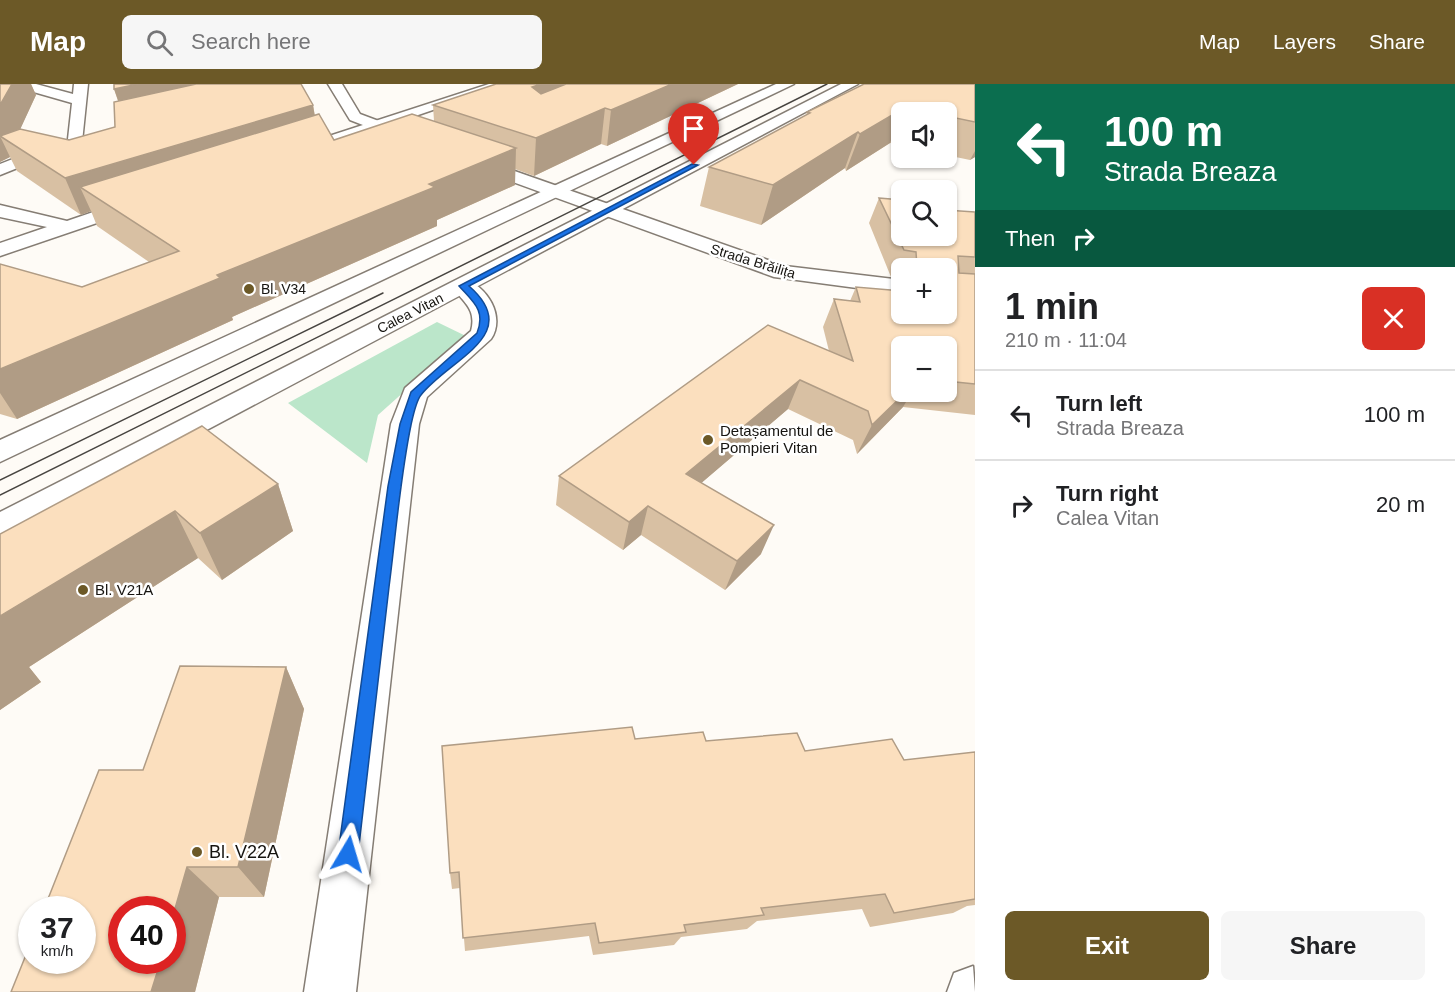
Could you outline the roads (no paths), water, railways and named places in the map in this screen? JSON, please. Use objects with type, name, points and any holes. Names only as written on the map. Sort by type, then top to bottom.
[{"type":"street","points":[[0,170],[82,137],[78,100],[81,84]]},
{"type":"street","points":[[335,84],[355,117],[438,148]]},
{"type":"street","points":[[273,159],[502,84]]},
{"type":"street","points":[[0,452],[787,84]]},
{"type":"street","name":"Calea Vitan","points":[[0,526],[851,84]]},
{"type":"street","points":[[25,86],[78,100]]},
{"type":"street","points":[[10,147],[39,154]]},
{"type":"street","name":"Strada Brăilița","points":[[459,156],[782,272],[891,285]]},
{"type":"street","points":[[0,250],[153,198]]},
{"type":"street","points":[[0,211],[66,226]]},
{"type":"street","points":[[330,992],[405,424],[414,394],[482,334],[486,323],[485,311],[480,300],[463,286]]},
{"type":"tram line","points":[[0,495],[827,84]]},
{"type":"tram line","points":[[0,480],[383,293]]},
{"type":"place","name":"Bl. V34","points":[[249,289]]},
{"type":"place","name":"Detașamentul de Pompieri Vitan","points":[[708,440]]},
{"type":"place","name":"Bl. V21A","points":[[83,590]]},
{"type":"place","name":"Bl. V22A","points":[[197,852]]}]
